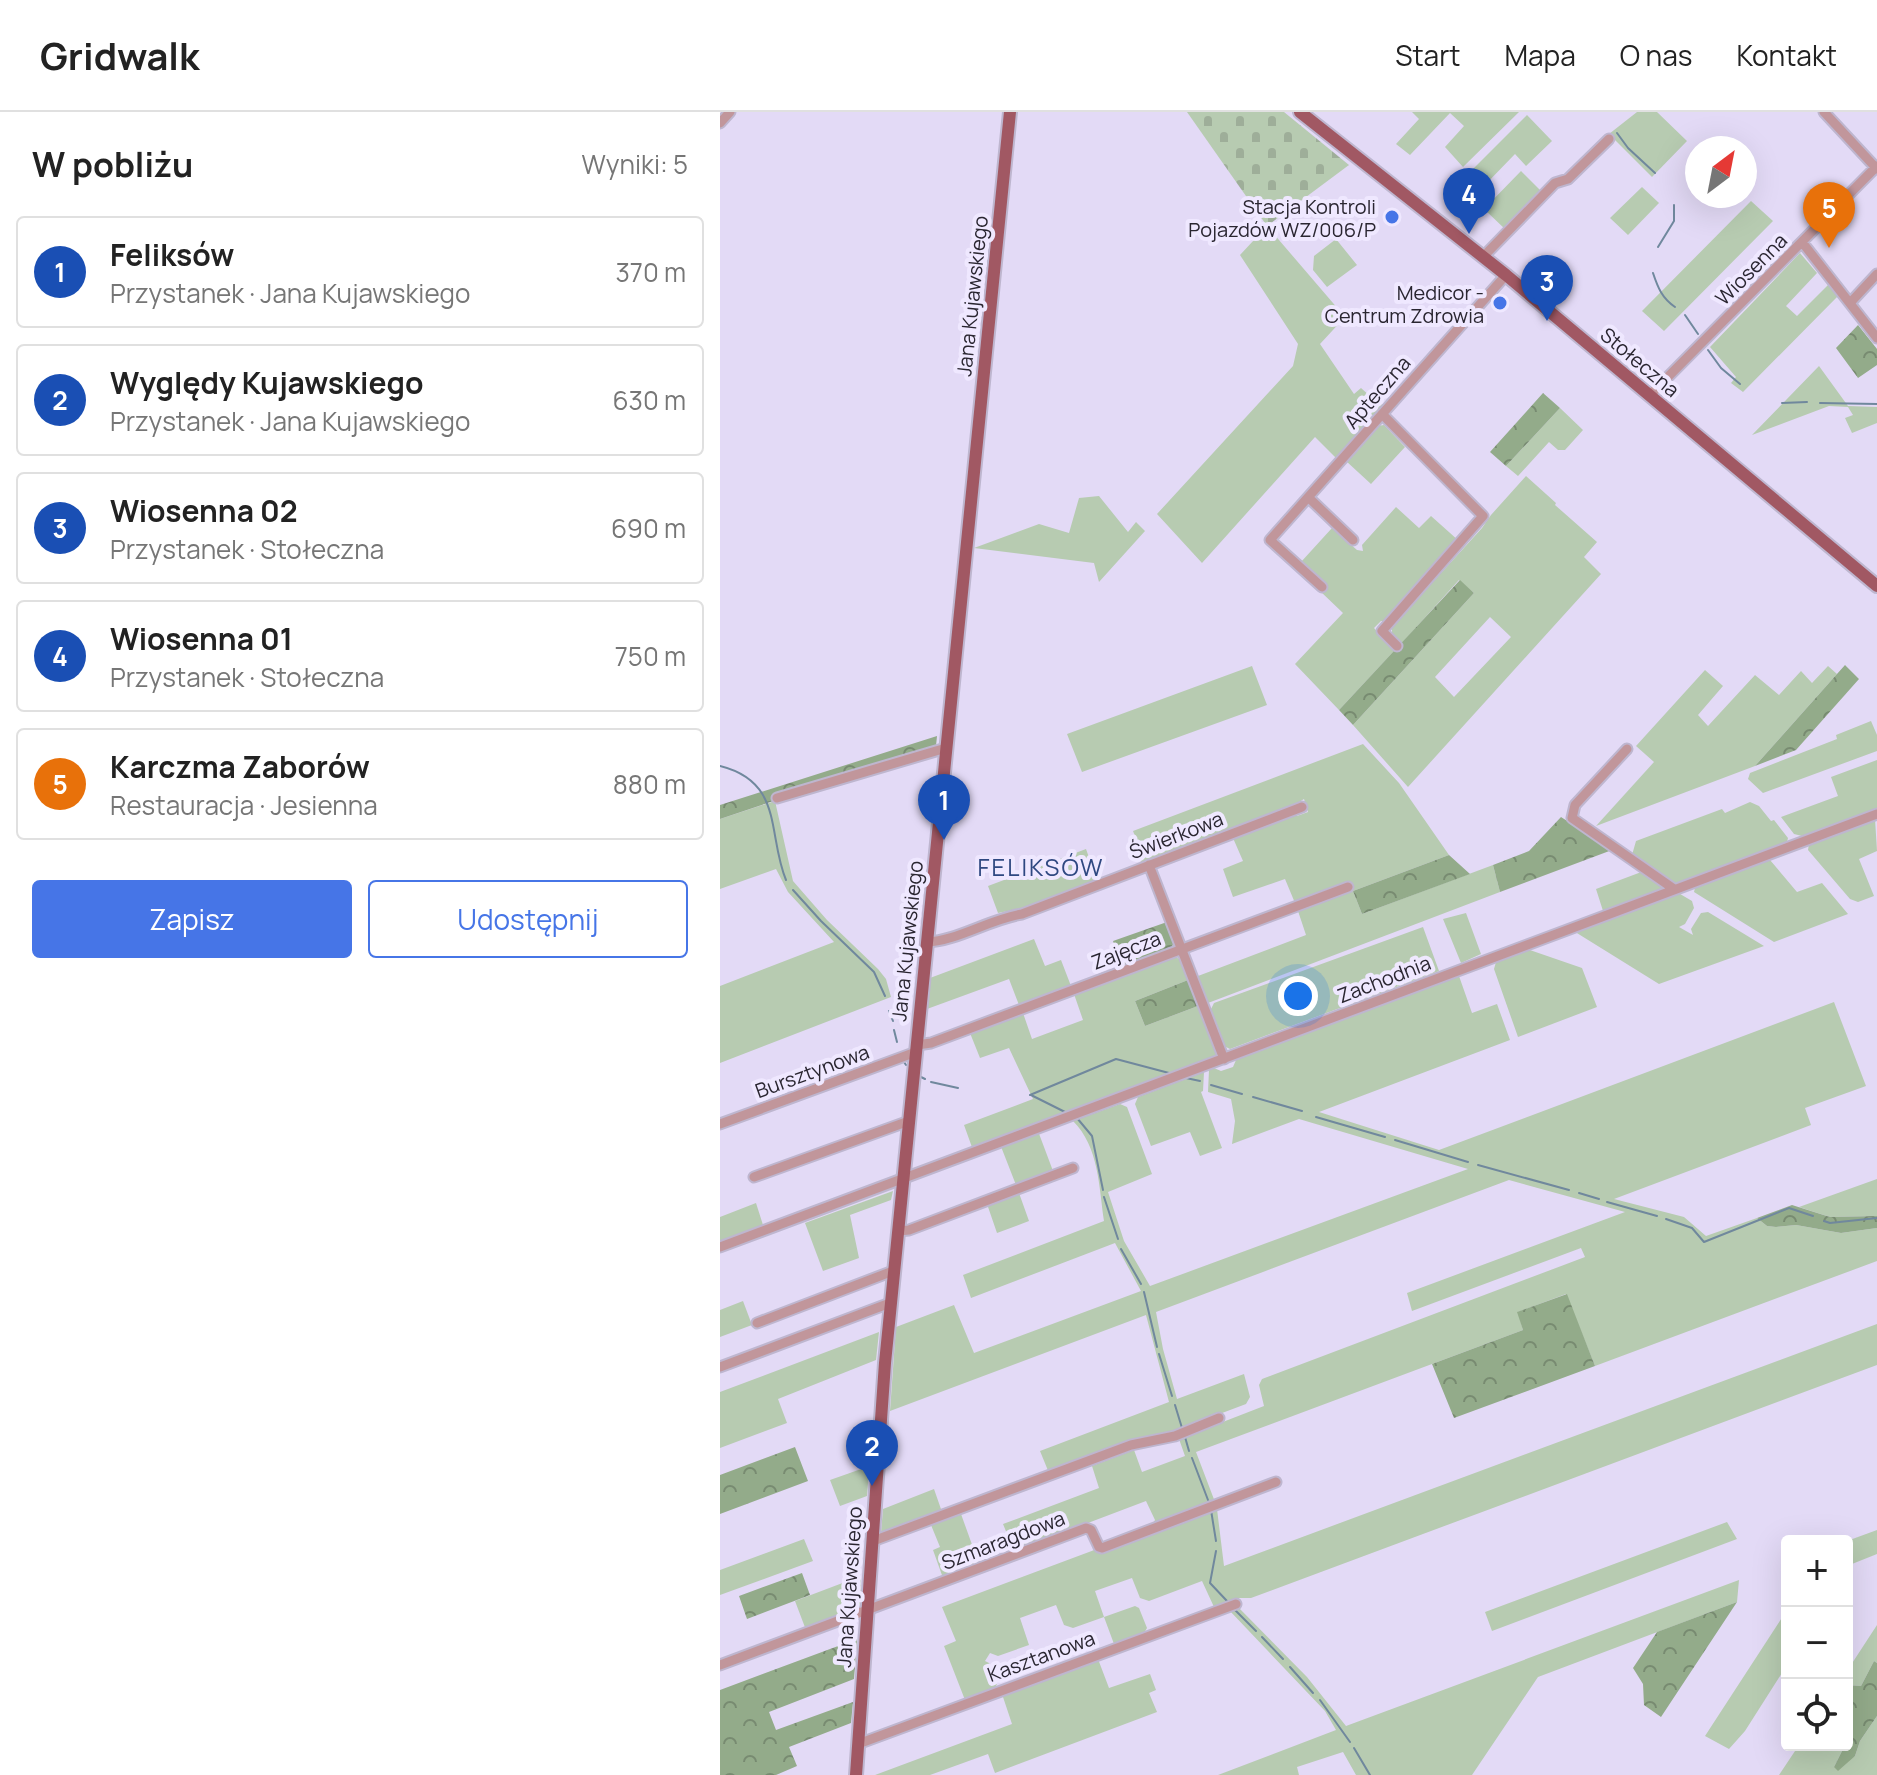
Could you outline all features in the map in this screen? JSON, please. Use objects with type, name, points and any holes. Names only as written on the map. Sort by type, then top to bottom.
[{"type":"main road","name":"Jana Kujawskiego","points":[[856,1775],[890,1303],[1010,112]]},
{"type":"main road","name":"Stołeczna","points":[[1300,112],[1506,275],[1877,586]]},
{"type":"street","points":[[720,123],[730,112]]},
{"type":"street","points":[[1824,112],[1877,167]]},
{"type":"street","points":[[1483,257],[1555,183],[1568,179],[1609,139]]},
{"type":"street","name":"Wiosenna","points":[[1649,396],[1877,167]]},
{"type":"street","points":[[1802,242],[1877,338]]},
{"type":"street","points":[[1850,303],[1877,274]]},
{"type":"street","name":"Apteczna","points":[[1322,587],[1270,540],[1506,275]]},
{"type":"street","points":[[1382,414],[1483,516],[1382,631],[1397,646]]},
{"type":"street","points":[[1309,498],[1353,540]]},
{"type":"street","points":[[777,798],[946,748]]},
{"type":"street","points":[[1627,749],[1575,805],[1571,814],[1577,822],[1674,889]]},
{"type":"street","name":"Świerkowa","points":[[927,942],[940,941],[992,920],[1022,914],[1302,807]]},
{"type":"street","name":"Zachodnia","points":[[720,1247],[1877,814]]},
{"type":"street","points":[[1149,865],[1224,1059]]},
{"type":"street","name":"Zajęcza","points":[[916,1048],[1348,887]]},
{"type":"street","name":"Bursztynowa","points":[[720,1124],[916,1048]]},
{"type":"street","points":[[754,1177],[909,1121]]},
{"type":"street","points":[[898,1231],[909,1230],[1073,1168]]},
{"type":"street","points":[[757,1323],[893,1271]]},
{"type":"street","points":[[720,1367],[890,1303]]},
{"type":"street","points":[[873,1541],[1131,1445],[1175,1436],[1219,1418]]},
{"type":"street","name":"Szmaragdowa","points":[[867,1610],[1086,1528],[1091,1530],[1099,1547],[1104,1547],[1276,1482]]},
{"type":"street","name":"Kasztanowa","points":[[858,1744],[1236,1604]]},
{"type":"street","points":[[720,1665],[867,1610]]},
{"type":"green space","points":[[1187,112],[1284,112],[1349,165],[1267,226]]},
{"type":"green space","points":[[1412,112],[1519,112],[1463,167],[1445,147],[1464,126],[1450,113],[1410,155],[1396,144],[1419,119]]},
{"type":"green space","points":[[1637,112],[1657,112],[1685,139],[1685,143],[1652,177],[1609,134]]},
{"type":"green space","points":[[1527,115],[1552,141],[1526,166],[1515,154],[1483,187],[1469,173]]},
{"type":"green space","points":[[1521,171],[1542,192],[1506,230],[1484,209]]},
{"type":"green space","points":[[1642,187],[1659,203],[1628,235],[1610,218]]},
{"type":"green space","points":[[1757,206],[1773,221],[1664,331],[1642,311],[1744,208]]},
{"type":"green space","points":[[1267,226],[1345,317],[1320,344],[1354,394],[1361,388],[1379,404],[1386,404],[1375,417],[1371,414],[1371,420],[1337,459],[1315,437],[1202,563],[1157,514],[1293,366],[1298,344],[1240,255]]},
{"type":"green space","points":[[1336,239],[1357,265],[1327,287],[1313,270],[1314,256]]},
{"type":"green space","points":[[1800,253],[1817,273],[1786,306],[1797,316],[1830,283],[1839,295],[1743,392],[1731,383],[1736,377],[1710,347]]},
{"type":"green space","points":[[1858,325],[1877,349],[1877,365],[1858,378],[1836,348]]},
{"type":"green space","points":[[1819,366],[1848,406],[1877,407],[1877,423],[1852,433],[1845,418],[1853,415],[1848,407],[1829,406],[1752,435]]},
{"type":"green space","points":[[1543,393],[1560,408],[1506,466],[1490,452]]},
{"type":"green space","points":[[1560,408],[1583,430],[1565,450],[1558,450],[1549,442],[1518,476],[1506,466]]},
{"type":"green space","points":[[1384,425],[1405,447],[1371,484],[1346,461],[1377,426]]},
{"type":"green space","points":[[1526,476],[1597,542],[1584,557],[1601,574],[1408,787],[1353,725],[1474,593],[1459,580],[1401,644],[1392,635],[1392,627]],"holes":[[[1490,617],[1511,637],[1454,697],[1435,677]]]},
{"type":"green space","points":[[1099,496],[1128,532],[1136,522],[1145,531],[1099,582],[1094,563],[974,548],[1039,524],[1069,533],[1079,498]]},
{"type":"green space","points":[[1396,507],[1419,528],[1431,516],[1459,541],[1386,621],[1381,621],[1374,628],[1395,650],[1339,710],[1295,664],[1343,613],[1320,591],[1326,591],[1326,584],[1301,562],[1332,528],[1357,550],[1363,551],[1362,545]]},
{"type":"green space","points":[[1460,580],[1474,593],[1353,725],[1339,710]]},
{"type":"green space","points":[[1845,665],[1859,679],[1796,750],[1755,766]]},
{"type":"green space","points":[[1252,666],[1267,705],[1082,772],[1067,734]]},
{"type":"green space","points":[[1828,666],[1837,674],[1755,766],[1596,826],[1654,762],[1636,746],[1705,670],[1723,686],[1698,715],[1708,726],[1755,675],[1779,695],[1801,671],[1812,683]]},
{"type":"green space","points":[[1871,721],[1877,735],[1877,751],[1763,793],[1748,779],[1750,773],[1837,739],[1836,735]]},
{"type":"green space","points":[[937,736],[936,746],[720,819],[720,805]]},
{"type":"green space","points":[[1363,744],[1399,783],[1449,855],[1353,891],[1362,914],[1493,865],[1500,892],[1208,1003],[1198,976],[1306,935],[1298,911],[1352,891],[1351,883],[1295,903],[1285,879],[1233,897],[1223,869],[1243,861],[1233,838],[1293,814],[1297,816],[1308,812],[1304,799],[1291,807],[1140,863],[1143,856],[1133,831]]},
{"type":"green space","points":[[1877,760],[1877,808],[1802,836],[1794,834],[1781,817],[1838,796],[1831,777]]},
{"type":"green space","points":[[775,801],[793,881],[827,920],[878,969],[886,979],[891,997],[720,1063],[720,986],[834,942],[788,892],[776,869],[720,889],[720,819]]},
{"type":"green space","points":[[1750,802],[1759,806],[1771,821],[1774,820],[1788,838],[1787,842],[1677,884],[1632,855],[1636,841],[1722,809],[1725,813]]},
{"type":"green space","points":[[1561,817],[1612,850],[1500,892],[1493,865],[1529,851]]},
{"type":"green space","points":[[1875,819],[1877,851],[1859,859],[1874,896],[1858,902],[1850,899],[1808,850],[1809,844]]},
{"type":"green space","points":[[1086,849],[1097,880],[1023,908],[998,913],[988,886]]},
{"type":"green space","points":[[1449,855],[1470,874],[1362,914],[1353,891]]},
{"type":"green space","points":[[1770,860],[1797,892],[1822,883],[1848,914],[1774,942],[1694,892],[1695,888]]},
{"type":"green space","points":[[1644,871],[1666,886],[1665,891],[1604,914],[1596,889]]},
{"type":"green space","points":[[1675,891],[1692,901],[1694,908],[1685,924],[1679,927],[1693,935],[1691,929],[1701,913],[1708,912],[1764,946],[1659,984],[1572,930]]},
{"type":"green space","points":[[1466,913],[1481,954],[1461,963],[1443,919]]},
{"type":"green space","points":[[1167,922],[1174,942],[1171,949],[1123,967],[1113,941]]},
{"type":"green space","points":[[1423,927],[1439,971],[1230,1049],[1224,1046],[1211,1009],[1214,1003]]},
{"type":"green space","points":[[1034,939],[1045,966],[1061,960],[1071,986],[1019,1005],[1009,979],[927,1009],[930,978]]},
{"type":"green space","points":[[1524,948],[1582,968],[1597,1007],[1518,1037],[1494,969],[1496,962],[1519,954]]},
{"type":"green space","points":[[1174,956],[1181,960],[1188,980],[1135,1001],[1145,1026],[1198,1006],[1216,1059],[973,1150],[964,1125],[1033,1099],[1009,1048],[980,1058],[970,1033],[1023,1013],[1032,1039],[1083,1020],[1074,994]]},
{"type":"green space","points":[[1459,976],[1472,1013],[1497,1004],[1510,1040],[1319,1112],[1439,1150],[1834,1002],[1866,1086],[1805,1108],[1811,1125],[1614,1199],[1684,1217],[1706,1236],[1757,1218],[1767,1226],[1796,1225],[1841,1233],[1877,1228],[1877,1261],[1595,1366],[1566,1294],[1518,1312],[1523,1330],[1196,1452],[1215,1502],[1152,1525],[1155,1520],[1146,1501],[1014,1551],[1003,1524],[1099,1488],[1092,1466],[1134,1450],[1142,1472],[1185,1456],[1179,1439],[1264,1406],[1259,1385],[1262,1379],[1585,1257],[1581,1248],[1412,1311],[1407,1293],[1625,1212],[1509,1180],[1156,1312],[1177,1399],[1244,1374],[1250,1397],[1246,1404],[1049,1473],[1040,1451],[1169,1402],[1146,1315],[890,1411],[896,1327],[954,1305],[974,1353],[1141,1291],[1115,1243],[971,1298],[963,1275],[1104,1221],[1093,1155],[1082,1131],[1073,1121],[1120,1104],[1127,1107],[1152,1174],[1108,1192],[1124,1241],[1150,1286],[1468,1169],[1299,1119],[1232,1144],[1235,1121],[1231,1099],[1208,1092],[1209,1070],[1214,1068],[1221,1071],[1233,1067],[1236,1060]]},
{"type":"green space","points":[[1188,980],[1198,1006],[1145,1026],[1135,1001]]},
{"type":"green space","points":[[1204,1072],[1201,1092],[1222,1148],[1200,1156],[1190,1132],[1151,1146],[1135,1104],[1138,1097]]},
{"type":"green space","points":[[1038,1131],[1053,1171],[1016,1185],[1000,1144]]},
{"type":"green space","points":[[1877,1179],[1877,1216],[1830,1217],[1799,1207]]},
{"type":"green space","points":[[893,1191],[891,1200],[850,1215],[859,1258],[823,1271],[805,1223]]},
{"type":"green space","points":[[1019,1193],[1029,1221],[997,1233],[987,1204]]},
{"type":"green space","points":[[756,1203],[763,1225],[720,1241],[720,1217]]},
{"type":"green space","points":[[1792,1205],[1830,1217],[1877,1216],[1877,1228],[1841,1233],[1796,1225],[1767,1226],[1757,1218]]},
{"type":"green space","points":[[1567,1294],[1595,1366],[1454,1418],[1432,1364],[1523,1330],[1517,1312]]},
{"type":"green space","points":[[743,1301],[752,1325],[720,1337],[720,1310]]},
{"type":"green space","points":[[1877,1324],[1877,1365],[1251,1598],[1236,1598],[1214,1607],[1202,1581],[1149,1601],[1140,1598],[1132,1578],[1095,1591],[1104,1617],[1073,1628],[1064,1625],[1056,1605],[1020,1618],[1029,1645],[998,1656],[990,1653],[985,1661],[989,1663],[997,1684],[995,1688],[965,1700],[944,1646],[956,1641],[942,1607],[1097,1549],[1099,1553],[1217,1509],[1224,1566]]},
{"type":"green space","points":[[879,1332],[876,1360],[778,1399],[787,1423],[720,1448],[720,1392]]},
{"type":"green space","points":[[795,1447],[808,1481],[720,1514],[720,1475]]},
{"type":"green space","points":[[864,1468],[869,1471],[867,1496],[840,1506],[830,1480]]},
{"type":"green space","points":[[934,1489],[942,1512],[881,1533],[883,1509]]},
{"type":"green space","points":[[961,1514],[979,1564],[943,1578],[933,1550],[940,1547],[931,1525]]},
{"type":"green space","points":[[1727,1522],[1737,1539],[1492,1631],[1485,1612]]},
{"type":"green space","points":[[1877,1530],[1877,1554],[1853,1564],[1853,1539]]},
{"type":"green space","points":[[804,1539],[813,1561],[720,1595],[720,1570]]},
{"type":"green space","points":[[802,1573],[810,1595],[747,1619],[739,1596]]},
{"type":"green space","points":[[861,1576],[860,1606],[854,1613],[806,1630],[795,1601]]},
{"type":"green space","points":[[1739,1580],[1737,1602],[1538,1677],[1472,1775],[1356,1775],[1343,1752],[1297,1767],[1299,1775],[1218,1775],[1336,1730],[1325,1711],[1229,1610],[1238,1607],[1307,1677],[1346,1726]]},
{"type":"green space","points":[[1737,1602],[1661,1717],[1644,1705],[1643,1684],[1633,1668],[1657,1632]]},
{"type":"green space","points":[[1135,1606],[1139,1608],[1147,1628],[1144,1633],[1114,1644],[1104,1617]]},
{"type":"green space","points":[[1781,1619],[1781,1674],[1745,1731],[1729,1749],[1705,1736]]},
{"type":"green space","points":[[1877,1625],[1877,1663],[1874,1661],[1861,1686],[1853,1685],[1853,1662]]},
{"type":"green space","points":[[857,1639],[854,1679],[769,1712],[776,1730],[853,1702],[851,1723],[789,1747],[797,1766],[776,1775],[720,1775],[720,1690]]},
{"type":"green space","points":[[1098,1659],[1109,1688],[1150,1674],[1156,1690],[1149,1693],[1157,1712],[995,1773],[988,1754],[930,1775],[875,1775],[1012,1724],[1002,1694]]},
{"type":"green space","points":[[1874,1661],[1877,1663],[1877,1716],[1860,1741],[1855,1756],[1838,1771],[1834,1767],[1842,1751],[1853,1751],[1853,1685],[1861,1686]]},
{"type":"green space","points":[[1877,1716],[1877,1775],[1779,1775],[1795,1751],[1842,1751],[1834,1767],[1855,1756],[1860,1741]]},
{"type":"waterway","points":[[1617,133],[1655,173]]},
{"type":"waterway","points":[[1658,247],[1674,221],[1674,205]]},
{"type":"waterway","points":[[1653,273],[1661,292],[1675,307]]},
{"type":"waterway","points":[[1685,315],[1698,334]]},
{"type":"waterway","points":[[1708,350],[1721,368],[1740,384]]},
{"type":"waterway","points":[[1782,403],[1807,402]]},
{"type":"waterway","points":[[1820,403],[1877,404]]},
{"type":"waterway","points":[[720,766],[755,784],[764,797],[786,880]]},
{"type":"waterway","points":[[793,890],[874,972],[885,996]]},
{"type":"waterway","points":[[889,1011],[893,1021]]},
{"type":"waterway","points":[[894,1030],[897,1042]]},
{"type":"waterway","points":[[1030,1095],[1116,1059],[1169,1073]]},
{"type":"waterway","points":[[921,1077],[925,1079]]},
{"type":"waterway","points":[[1186,1078],[1200,1081]]},
{"type":"waterway","points":[[931,1082],[958,1088]]},
{"type":"waterway","points":[[1211,1085],[1242,1094]]},
{"type":"waterway","points":[[1031,1095],[1065,1112]]},
{"type":"waterway","points":[[1253,1097],[1302,1111]]},
{"type":"waterway","points":[[1316,1117],[1385,1137]]},
{"type":"waterway","points":[[1077,1118],[1092,1136],[1103,1190]]},
{"type":"waterway","points":[[1395,1140],[1468,1162]]},
{"type":"waterway","points":[[1478,1165],[1569,1190]]},
{"type":"waterway","points":[[1579,1193],[1599,1199]]},
{"type":"waterway","points":[[1104,1197],[1118,1239]]},
{"type":"waterway","points":[[1607,1202],[1657,1216]]},
{"type":"waterway","points":[[1666,1219],[1692,1228],[1704,1242],[1789,1208],[1813,1216]]},
{"type":"waterway","points":[[1824,1221],[1877,1218]]},
{"type":"waterway","points":[[1121,1249],[1141,1284]]},
{"type":"waterway","points":[[1144,1292],[1157,1347]]},
{"type":"waterway","points":[[1159,1354],[1172,1396]]},
{"type":"waterway","points":[[1175,1405],[1182,1428]]},
{"type":"waterway","points":[[1185,1437],[1189,1451]]},
{"type":"waterway","points":[[1192,1458],[1208,1500]]},
{"type":"waterway","points":[[1211,1510],[1216,1541]]},
{"type":"waterway","points":[[1216,1551],[1210,1583],[1227,1601]]},
{"type":"waterway","points":[[1235,1610],[1256,1631]]},
{"type":"waterway","points":[[1262,1637],[1283,1659]]},
{"type":"waterway","points":[[1290,1667],[1313,1693]]},
{"type":"waterway","points":[[1320,1700],[1350,1742]]},
{"type":"waterway","points":[[1354,1748],[1370,1775]]},
{"type":"place","name":"Stacja Kontroli Pojazdów WZ/006/P","points":[[1392,217]]},
{"type":"place","name":"Wiosenna 01","points":[[1469,234]]},
{"type":"place","name":"Karczma Zaborów","points":[[1829,248]]},
{"type":"place","name":"Medicor - Centrum Zdrowia","points":[[1500,303]]},
{"type":"place","name":"Wiosenna 02","points":[[1547,321]]},
{"type":"place","name":"Feliksów","points":[[944,840]]},
{"type":"place","name":"Wyględy Kujawskiego","points":[[872,1486]]},
{"type":"district","name":"FELIKSÓW","points":[[1041,866]]}]
